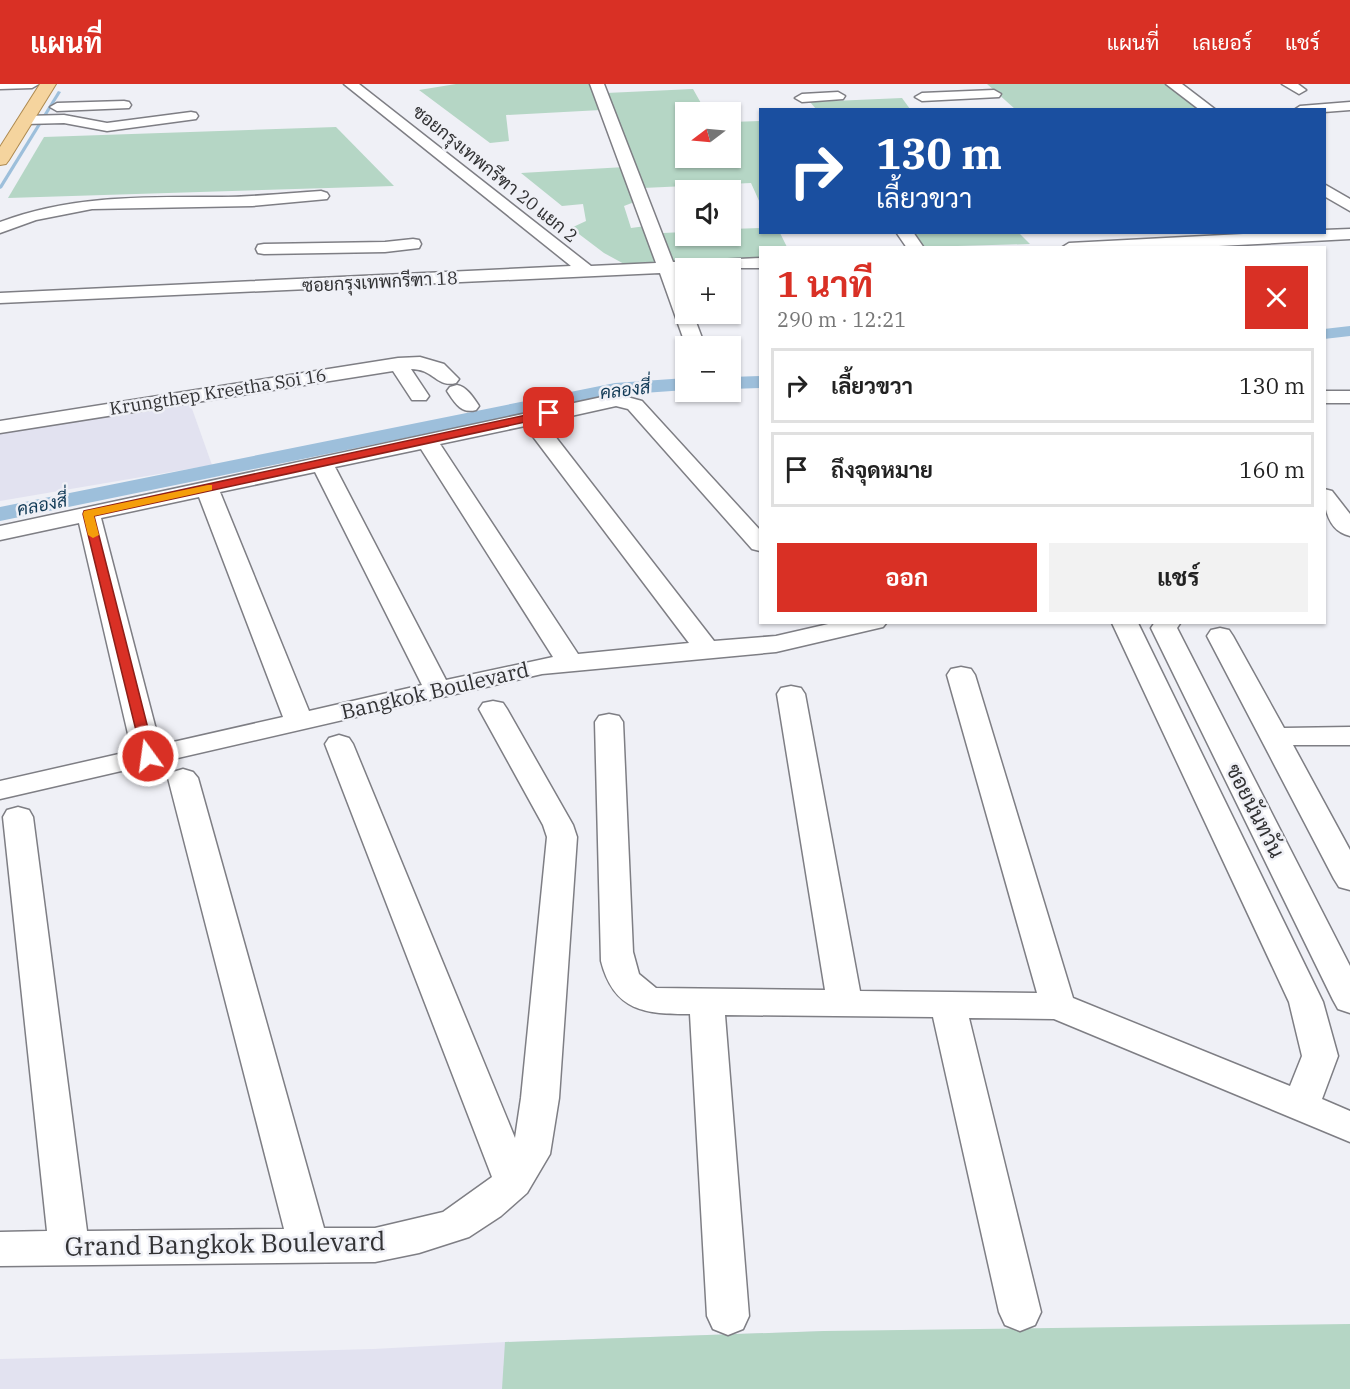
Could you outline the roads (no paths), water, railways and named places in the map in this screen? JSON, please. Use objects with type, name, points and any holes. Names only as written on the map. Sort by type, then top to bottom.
[{"type":"main road","points":[[0,160],[34,114],[48,84]]},
{"type":"street","points":[[0,85],[32,84]]},
{"type":"street","name":"ซอยกรุงเทพกรีฑา 20 แยก 2","points":[[351,84],[587,272]]},
{"type":"street","points":[[597,84],[692,336]]},
{"type":"street","points":[[792,84],[810,108]]},
{"type":"street","points":[[922,97],[999,98],[983,84]]},
{"type":"street","points":[[1173,84],[1207,108]]},
{"type":"street","points":[[802,98],[838,96]]},
{"type":"street","points":[[34,114],[124,105]]},
{"type":"street","points":[[1325,108],[1350,106]]},
{"type":"street","points":[[60,113],[107,127],[191,116]]},
{"type":"street","points":[[1326,122],[1341,121]]},
{"type":"street","points":[[427,144],[449,140]]},
{"type":"street","points":[[461,171],[481,167]]},
{"type":"street","points":[[1326,190],[1350,206]]},
{"type":"street","points":[[0,228],[42,212],[73,206],[145,202],[253,201],[321,196]]},
{"type":"street","points":[[1094,246],[1156,241],[1350,234]]},
{"type":"street","points":[[254,288],[265,244],[384,246],[413,243]]},
{"type":"street","name":"ซอยกรุงเทพกรีฑา 18","points":[[0,298],[759,263]]},
{"type":"street","points":[[398,364],[419,396]]},
{"type":"street","name":"Krungthep Kreetha Soi 16","points":[[0,427],[398,364],[429,364],[438,367],[458,392]]},
{"type":"street","points":[[1326,397],[1350,397]]},
{"type":"street","points":[[0,533],[616,400],[635,405],[759,543]]},
{"type":"street","points":[[530,418],[708,651]]},
{"type":"street","points":[[426,440],[570,662]]},
{"type":"street","points":[[322,463],[438,690]]},
{"type":"street","points":[[207,488],[299,722]]},
{"type":"street","points":[[1326,499],[1350,530]]},
{"type":"street","points":[[88,514],[148,756]]},
{"type":"street","name":"Bangkok Boulevard","points":[[9,803],[148,756],[570,662],[776,644],[835,627],[858,624]]},
{"type":"street","points":[[1125,624],[1305,1002],[1320,1056],[1300,1107]]},
{"type":"street","name":"ซอยนันทวัน","points":[[1167,624],[1164,628],[1350,1000]]},
{"type":"street","points":[[1220,636],[1350,879]]},
{"type":"street","points":[[961,675],[1058,1006]]},
{"type":"street","points":[[790,694],[844,1004]]},
{"type":"street","name":"Grand Bangkok Boulevard","points":[[0,1249],[375,1245],[419,1236],[455,1225],[487,1204],[513,1182],[531,1154],[540,1098],[562,837],[558,825],[493,709]]},
{"type":"street","points":[[609,722],[616,952],[619,972],[634,993],[652,1001],[1058,1006],[1350,1127]]},
{"type":"street","points":[[1274,737],[1350,736]]},
{"type":"street","points":[[339,744],[513,1182]]},
{"type":"street","points":[[183,778],[308,1245]]},
{"type":"street","points":[[9,803],[69,1248]]},
{"type":"street","points":[[707,1002],[728,1316]]},
{"type":"street","points":[[948,1005],[1020,1312]]},
{"type":"waterway","points":[[0,188],[59,92]]},
{"type":"waterway","name":"คลองสี่","points":[[1326,334],[1350,331]]},
{"type":"waterway","name":"คลองสี่","points":[[741,383],[759,382]]},
{"type":"waterway","name":"คลองสี่","points":[[0,514],[615,389],[675,385]]}]
